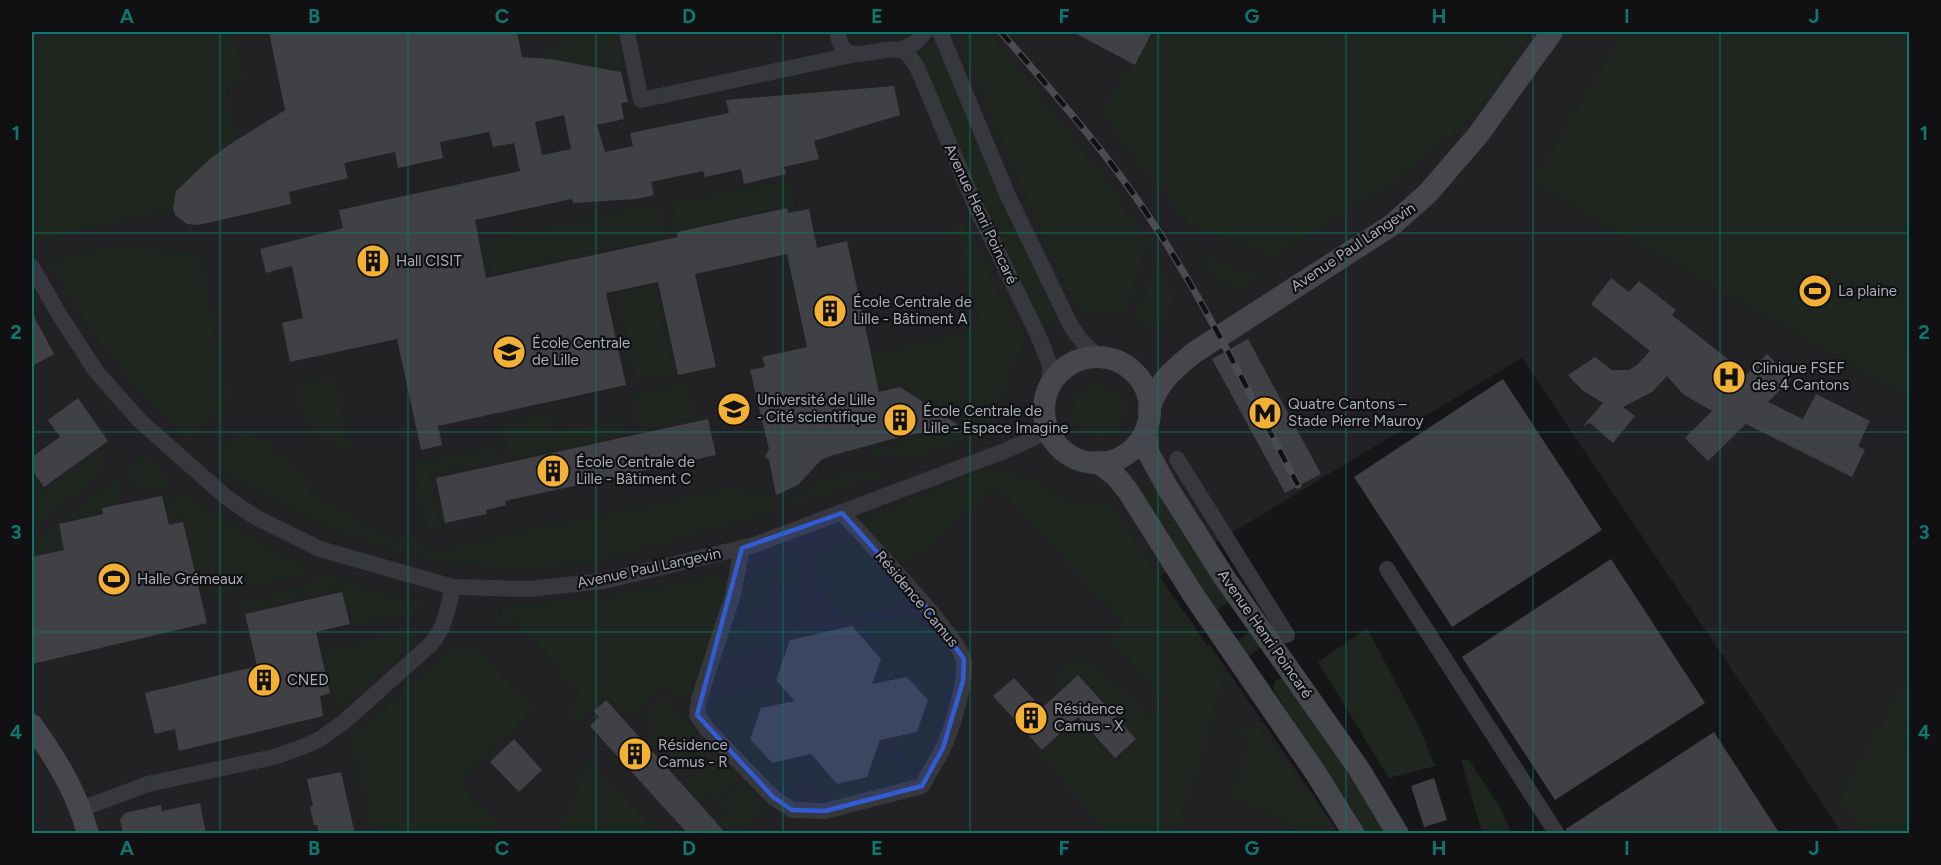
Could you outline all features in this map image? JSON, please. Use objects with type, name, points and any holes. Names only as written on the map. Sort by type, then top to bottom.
[{"type":"street","points":[[627,32],[642,100],[856,54],[864,55],[889,49],[900,50],[915,43],[925,32]]},
{"type":"street","points":[[838,32],[842,46],[856,54]]},
{"type":"street","points":[[940,32],[1008,196],[1070,324],[1082,343],[1097,355],[1105,358],[1128,367],[1144,386],[1148,420],[1140,440],[1126,453],[1109,461],[1085,461],[1068,454],[1059,446],[1049,431],[1044,408],[1050,385],[1061,371],[1087,358],[1105,358]]},
{"type":"street","name":"Avenue Paul Langevin","points":[[1148,420],[1154,396],[1166,377],[1195,352],[1392,225],[1416,205],[1478,135],[1552,32]]},
{"type":"street","name":"Avenue Henri Poincaré","points":[[900,50],[907,53],[918,69],[975,205],[1038,335],[1050,365],[1050,385]]},
{"type":"street","name":"Avenue Paul Langevin","points":[[32,267],[60,316],[96,371],[140,421],[232,502],[272,526],[320,549],[453,587],[528,589],[594,582],[742,548],[843,513],[1007,450],[1049,431]]},
{"type":"street","name":"Avenue Paul Langevin","points":[[1128,367],[1152,369],[1195,352]]},
{"type":"street","name":"Avenue Henri Poincaré","points":[[1148,420],[1149,452],[1167,487],[1224,577],[1359,769],[1398,834]]},
{"type":"street","name":"Avenue Henri Poincaré","points":[[1177,459],[1287,635]]},
{"type":"street","points":[[1097,462],[1115,475],[1128,491],[1194,596],[1315,772],[1354,834]]},
{"type":"street","name":"Résidence Camus","points":[[742,548],[733,595],[699,699],[697,715],[707,729],[772,797],[792,810],[825,811],[922,786],[943,748],[963,681],[964,659],[957,645],[924,604],[843,513]]},
{"type":"street","points":[[1387,569],[1557,834]]},
{"type":"street","points":[[81,809],[148,784],[274,758],[320,739],[345,721],[438,637],[453,587]]},
{"type":"street","points":[[32,725],[60,765],[81,809],[88,834]]},
{"type":"highlighted area","points":[[842,513],[924,604],[964,659],[963,681],[943,748],[922,786],[825,811],[792,810],[773,797],[697,715],[742,548]]},
{"type":"shaded area","name":"Université de Lille ‐ Cité scientifique","points":[[32,32],[1909,32],[1909,820],[1903,833],[1842,833],[1522,358],[1138,589],[1197,679],[1209,643],[1339,833],[32,833]]},
{"type":"shaded area","points":[[70,32],[234,32],[245,83],[226,87],[235,135],[224,149],[179,189],[170,211],[36,241],[32,224],[32,40]]},
{"type":"shaded area","points":[[604,32],[616,32],[624,70],[622,76],[621,72],[550,59],[548,44]]},
{"type":"shaded area","points":[[957,32],[989,32],[1091,161],[1149,242],[1124,316],[1079,311],[1016,177]]},
{"type":"shaded area","points":[[1154,32],[1532,32],[1476,115],[1393,182],[1274,257],[1188,224],[1101,113]]},
{"type":"shaded area","name":"La plaine","points":[[1623,32],[1909,32],[1909,399],[1532,183]]},
{"type":"shaded area","points":[[935,41],[990,174],[1059,320],[1043,328],[974,185],[918,54]]},
{"type":"shaded area","points":[[790,181],[796,209],[790,210],[788,206],[755,213],[756,218],[749,220],[748,215],[716,221],[716,227],[709,228],[708,224],[678,230],[671,201]]},
{"type":"shaded area","points":[[658,203],[666,237],[490,274],[484,241]]},
{"type":"shaded area","points":[[962,218],[1026,343],[1004,382],[998,426],[920,459],[906,456],[871,455],[870,448],[954,431],[960,422],[959,416],[952,407],[941,410],[901,384],[837,400],[812,383],[876,369],[874,354],[980,329],[954,220]]},
{"type":"shaded area","points":[[120,246],[200,254],[229,402],[210,417],[198,431],[188,437],[129,378],[93,335],[49,261],[77,253]]},
{"type":"shaded area","points":[[1201,250],[1260,277],[1242,289],[1216,281]]},
{"type":"shaded area","points":[[1158,263],[1176,300],[1153,331],[1134,319]]},
{"type":"shaded area","points":[[654,285],[675,374],[635,382],[617,293]]},
{"type":"shaded area","points":[[316,377],[336,378],[349,450],[328,441],[305,415],[300,393],[302,381]]},
{"type":"shaded area","points":[[688,383],[694,419],[638,431],[631,396]]},
{"type":"shaded area","points":[[1093,384],[1103,384],[1113,388],[1120,395],[1124,410],[1120,425],[1113,432],[1103,436],[1093,436],[1083,432],[1076,425],[1072,415],[1072,405],[1076,395],[1083,388]]},
{"type":"shaded area","points":[[551,413],[554,432],[623,418],[626,435],[508,460],[501,423]]},
{"type":"shaded area","points":[[253,433],[304,471],[308,490],[396,542],[411,540],[431,551],[735,487],[750,494],[768,490],[773,509],[760,517],[598,562],[517,570],[435,560],[378,546],[322,525],[228,476],[220,464],[220,450],[240,434]]},
{"type":"shaded area","points":[[109,445],[111,448],[101,460],[93,481],[32,531],[32,477],[43,492]]},
{"type":"shaded area","points":[[490,448],[493,462],[430,475],[443,534],[426,527],[414,463]]},
{"type":"shaded area","points":[[144,456],[173,485],[138,494],[131,465]]},
{"type":"shaded area","points":[[866,468],[897,471],[790,509],[806,491],[823,479],[843,472]]},
{"type":"shaded area","points":[[985,469],[1002,470],[1033,477],[1068,501],[1111,506],[1226,673],[1176,833],[1110,833],[1040,756],[1079,722],[1116,763],[1140,740],[1078,672],[1055,693],[1066,662],[1080,658],[1093,663],[1152,720],[1168,704],[1114,643],[1122,620],[1001,492],[989,492],[905,568],[860,520]]},
{"type":"shaded area","points":[[119,476],[122,501],[100,506],[101,513],[58,523],[62,548],[32,554],[32,541]]},
{"type":"shaded area","points":[[1158,487],[1231,600],[1213,613],[1140,498]]},
{"type":"shaded area","points":[[186,493],[215,515],[275,551],[307,567],[302,576],[205,598],[184,517],[173,520],[168,499]]},
{"type":"shaded area","points":[[855,538],[906,601],[905,603],[848,619],[825,596],[816,554]]},
{"type":"shaded area","points":[[795,562],[803,603],[788,635],[799,589],[779,585],[774,611],[754,608],[748,630],[787,638],[783,645],[733,656],[729,654],[729,647],[754,572]]},
{"type":"shaded area","points":[[322,573],[397,597],[419,601],[422,610],[353,625],[344,587],[246,611],[244,601],[312,584]]},
{"type":"shaded area","points":[[717,576],[726,588],[725,595],[693,693],[681,702],[665,685],[628,718],[607,697],[579,723],[569,712],[582,699],[553,661],[514,619],[499,631],[502,604],[583,599]]},
{"type":"shaded area","points":[[915,613],[952,655],[955,663],[955,671],[923,772],[920,774],[890,741],[919,734],[930,701],[908,674],[876,681],[885,656],[860,625]]},
{"type":"shaded area","points":[[420,628],[420,633],[406,650],[337,710],[323,651]]},
{"type":"shaded area","points":[[1367,628],[1419,727],[1435,766],[1389,778],[1318,662]]},
{"type":"shaded area","points":[[1253,629],[1264,645],[1245,659],[1234,643]]},
{"type":"shaded area","points":[[464,646],[481,651],[534,710],[458,782],[505,833],[375,833],[351,737],[449,651]]},
{"type":"shaded area","points":[[1909,674],[1909,833],[1865,833],[1839,800]]},
{"type":"shaded area","points":[[1283,678],[1370,802],[1386,833],[1366,833],[1274,691],[1273,686],[1276,680]]},
{"type":"shaded area","points":[[777,686],[788,700],[759,705],[748,739],[772,766],[804,759],[791,799],[760,772],[714,720],[713,710],[722,697],[741,690]]},
{"type":"shaded area","points":[[664,697],[710,747],[680,776],[644,737],[654,727],[645,716]]},
{"type":"shaded area","points":[[1255,721],[1318,808],[1333,833],[1310,833],[1233,798],[1249,740],[1237,736],[1239,728],[1244,729],[1248,723]]},
{"type":"shaded area","points":[[879,747],[910,779],[908,784],[833,801],[807,781],[815,761],[837,785],[868,778]]},
{"type":"shaded area","points":[[716,753],[739,778],[716,800],[710,794],[702,802],[685,783]]},
{"type":"shaded area","points":[[588,760],[659,833],[555,833],[567,817]]},
{"type":"shaded area","points":[[1461,760],[1469,760],[1500,807],[1511,833],[1482,833]]},
{"type":"shaded area","points":[[744,783],[762,802],[763,810],[737,833],[732,833],[721,823],[729,815],[721,805]]},
{"type":"building","points":[[269,32],[517,32],[522,57],[550,59],[621,72],[628,102],[621,103],[624,119],[597,125],[605,152],[633,146],[630,133],[729,113],[726,100],[894,86],[900,115],[814,141],[819,159],[784,167],[786,174],[744,184],[741,169],[705,177],[703,171],[651,182],[654,195],[636,199],[573,203],[572,199],[475,220],[486,278],[678,237],[677,232],[787,208],[788,213],[809,209],[817,248],[847,241],[879,392],[900,387],[958,425],[896,438],[830,456],[821,460],[798,485],[776,495],[769,460],[765,457],[769,449],[750,370],[765,367],[762,357],[807,347],[787,254],[695,274],[716,367],[678,375],[658,282],[606,293],[626,385],[438,426],[442,445],[421,450],[397,339],[290,362],[282,323],[303,318],[292,266],[266,273],[260,249],[343,228],[339,210],[520,171],[514,143],[493,147],[489,132],[440,142],[443,158],[398,168],[395,152],[344,163],[348,178],[289,192],[291,204],[198,225],[187,224],[175,215],[173,208],[176,191],[210,159],[230,144],[285,110]],"holes":[[[564,115],[571,149],[542,155],[535,122]]]},
{"type":"building","points":[[1073,32],[1152,32],[1135,65]]},
{"type":"building","name":"Clinique FSEF des 4 Cantons","points":[[1611,278],[1629,292],[1639,281],[1676,310],[1672,315],[1747,374],[1767,354],[1791,379],[1768,402],[1803,419],[1816,394],[1870,421],[1858,446],[1865,450],[1852,477],[1746,424],[1708,461],[1685,438],[1712,411],[1683,394],[1667,376],[1652,392],[1623,407],[1635,416],[1613,443],[1590,423],[1583,426],[1603,403],[1582,390],[1568,375],[1595,357],[1612,370],[1629,370],[1650,351],[1591,304]]},
{"type":"building","points":[[32,313],[54,354],[32,366]]},
{"type":"building","name":"Quatre Cantons – Stade Pierre Mauroy","points":[[1248,339],[1321,474],[1285,493],[1212,359]]},
{"type":"building","points":[[1503,379],[1602,530],[1452,627],[1354,477]]},
{"type":"building","points":[[78,398],[108,441],[44,487],[32,470],[32,457],[60,437],[48,420]]},
{"type":"building","name":"École Centrale de Lille - Bâtiment C","points":[[708,419],[716,455],[505,501],[506,505],[486,510],[487,514],[445,523],[436,478]]},
{"type":"building","name":"Halle Grémeaux","points":[[162,496],[169,525],[183,522],[207,623],[32,664],[32,557],[64,550],[59,524],[103,514],[102,508]]},
{"type":"building","points":[[1611,559],[1705,703],[1555,800],[1462,657]]},
{"type":"building","name":"CNED","points":[[342,592],[350,624],[316,632],[330,693],[320,696],[323,716],[179,751],[175,729],[155,734],[145,693],[257,666],[245,614]]},
{"type":"building","points":[[852,626],[881,659],[872,684],[907,677],[928,700],[917,732],[880,740],[867,777],[837,784],[811,754],[772,763],[750,739],[761,708],[795,701],[776,680],[790,640]]},
{"type":"building","name":"Résidence Camus - X","points":[[1078,675],[1136,739],[1115,758],[1078,717],[1042,750],[993,696],[1014,678],[1042,708]]},
{"type":"building","name":"Résidence Camus - R","points":[[606,700],[726,834],[688,834],[590,726],[599,717],[594,711]]},
{"type":"building","points":[[1714,732],[1780,834],[1567,834],[1566,829]]},
{"type":"building","points":[[514,739],[542,770],[519,792],[490,762]]},
{"type":"building","points":[[341,772],[355,834],[319,834],[317,825],[314,825],[310,807],[313,806],[307,779]]},
{"type":"building","points":[[1434,778],[1447,820],[1424,827],[1411,786]]},
{"type":"building","points":[[200,803],[206,834],[123,834],[120,819],[125,813],[161,805],[162,811]]},
{"type":"railway","points":[[1001,32],[1107,158],[1139,202],[1182,270],[1222,341],[1298,485]]},
{"type":"place","name":"Hall CISIT","points":[[373,261]]},
{"type":"place","name":"La plaine","points":[[1815,291]]},
{"type":"place","name":"École Centrale de Lille - Bâtiment A","points":[[830,311]]},
{"type":"place","name":"École Centrale de Lille","points":[[509,352]]},
{"type":"place","name":"Clinique FSEF des 4 Cantons","points":[[1729,377]]},
{"type":"place","name":"Université de Lille ‐ Cité scientifique","points":[[734,409]]},
{"type":"place","name":"Quatre Cantons – Stade Pierre Mauroy","points":[[1265,413]]},
{"type":"place","name":"École Centrale de Lille - Espace Imagine","points":[[900,420]]},
{"type":"place","name":"École Centrale de Lille - Bâtiment C","points":[[553,471]]},
{"type":"place","name":"Halle Grémeaux","points":[[114,579]]},
{"type":"place","name":"CNED","points":[[264,680]]},
{"type":"place","name":"Résidence Camus - X","points":[[1031,718]]},
{"type":"place","name":"Résidence Camus - R","points":[[635,754]]}]
